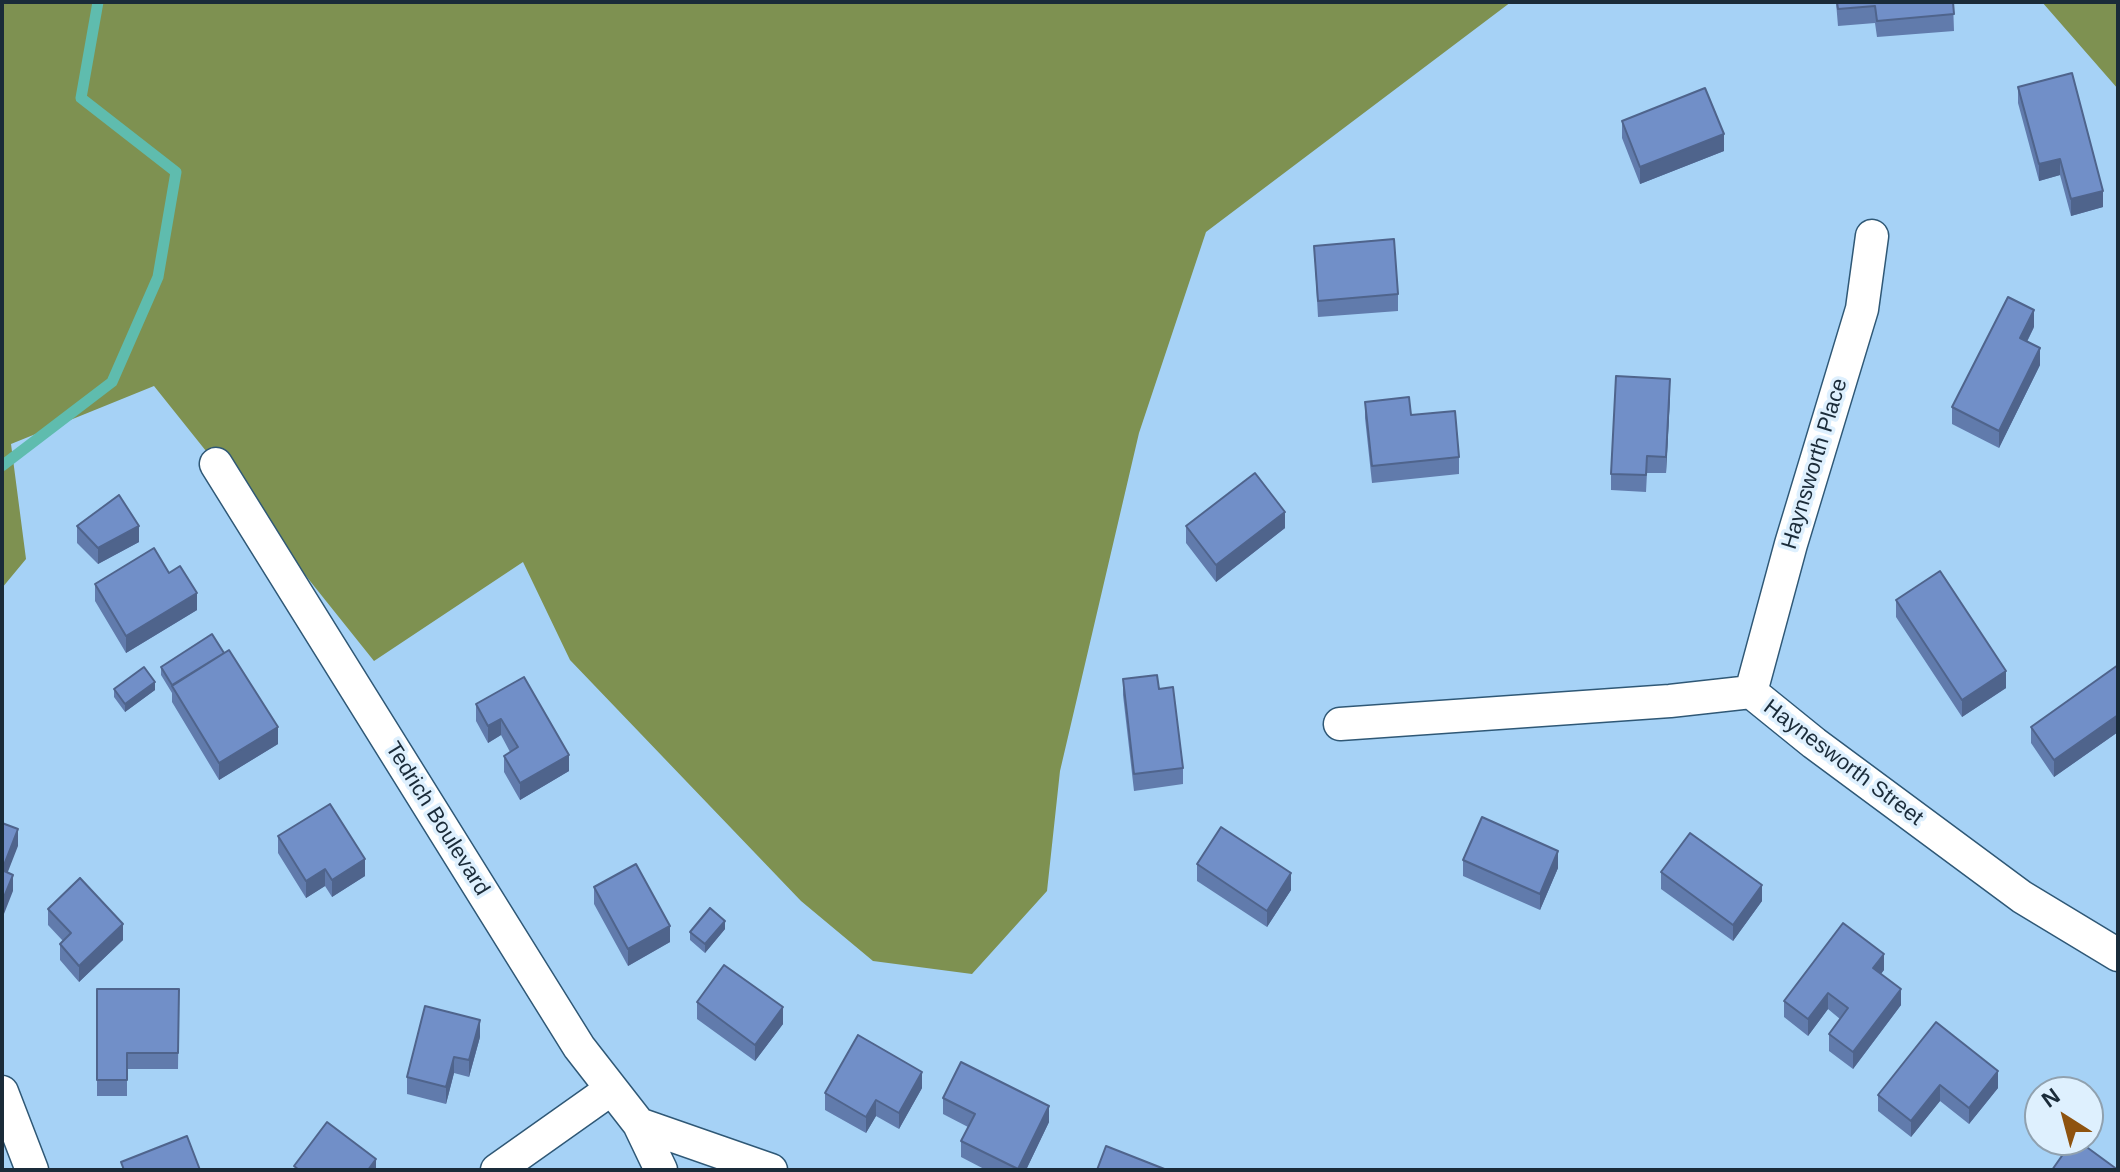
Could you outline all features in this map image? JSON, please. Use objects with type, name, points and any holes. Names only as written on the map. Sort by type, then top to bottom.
[{"type":"street","name":"Haynsworth Place","points":[[1751,692],[1791,544],[1862,309],[1872,236]]},
{"type":"street","name":"Tedrich Boulevard","points":[[216,464],[579,1047],[639,1124],[661,1170]]},
{"type":"street","name":"Haynesworth Street","points":[[1340,724],[1670,701],[1751,692],[1814,743],[2022,897],[2118,955]]},
{"type":"street","points":[[497,1170],[610,1090]]},
{"type":"street","points":[[2,1092],[32,1170]]},
{"type":"street","points":[[639,1124],[771,1170]]},
{"type":"green space","points":[[2,2],[1511,2],[1206,232],[1139,433],[1060,771],[1047,891],[972,974],[873,961],[801,901],[570,660],[523,562],[374,661],[154,386],[11,444],[26,559],[2,588]]},
{"type":"green space","points":[[2042,2],[2118,2],[2118,89]]},
{"type":"building","points":[[1837,2],[1953,2],[1954,14],[1877,21],[1875,6],[1838,9]]},
{"type":"building","points":[[2072,73],[2103,191],[2071,199],[2060,159],[2039,164],[2018,87]]},
{"type":"building","points":[[1705,88],[1724,134],[1640,167],[1622,121]]},
{"type":"building","points":[[1394,239],[1398,294],[1318,301],[1314,246]]},
{"type":"building","points":[[2008,297],[2034,310],[2020,338],[2040,348],[1999,431],[1952,407]]},
{"type":"building","points":[[1616,376],[1670,379],[1666,457],[1647,456],[1646,475],[1611,474]]},
{"type":"building","points":[[1409,397],[1411,415],[1455,411],[1459,457],[1372,466],[1365,402]]},
{"type":"building","points":[[1255,473],[1285,512],[1216,565],[1186,526]]},
{"type":"building","points":[[119,495],[139,526],[98,548],[77,526]]},
{"type":"building","points":[[154,548],[169,573],[180,566],[197,593],[126,636],[95,584]]},
{"type":"building","points":[[1940,571],[2006,671],[1962,700],[1896,600]]},
{"type":"building","points":[[212,634],[224,653],[172,685],[161,667]]},
{"type":"building","points":[[229,650],[278,727],[219,763],[172,686]]},
{"type":"building","points":[[2118,665],[2118,715],[2054,760],[2031,727]]},
{"type":"building","points":[[144,667],[155,682],[125,704],[114,689]]},
{"type":"building","points":[[1157,675],[1159,689],[1173,687],[1183,768],[1134,774],[1123,679]]},
{"type":"building","points":[[524,677],[569,755],[520,783],[504,756],[518,747],[501,719],[488,726],[476,704]]},
{"type":"building","points":[[330,804],[365,859],[332,880],[325,869],[306,881],[278,836]]},
{"type":"building","points":[[1482,817],[1558,851],[1540,894],[1463,860]]},
{"type":"building","points":[[2,823],[18,829],[2,870]]},
{"type":"building","points":[[1221,827],[1291,873],[1267,911],[1197,864]]},
{"type":"building","points":[[1690,833],[1762,885],[1733,925],[1661,872]]},
{"type":"building","points":[[636,864],[670,926],[628,949],[594,887]]},
{"type":"building","points":[[2,870],[13,875],[2,902]]},
{"type":"building","points":[[80,878],[123,924],[79,966],[60,944],[71,933],[48,909]]},
{"type":"building","points":[[710,908],[725,921],[705,944],[690,932]]},
{"type":"building","points":[[1843,923],[1884,954],[1873,968],[1901,989],[1853,1052],[1829,1034],[1848,1008],[1828,993],[1808,1019],[1784,1001]]},
{"type":"building","points":[[724,965],[783,1007],[755,1045],[697,1002]]},
{"type":"building","points":[[97,989],[179,989],[178,1053],[127,1053],[127,1080],[97,1080]]},
{"type":"building","points":[[425,1006],[480,1020],[469,1060],[454,1057],[446,1087],[407,1077]]},
{"type":"building","points":[[1936,1022],[1998,1071],[1969,1108],[1940,1085],[1911,1121],[1878,1095]]},
{"type":"building","points":[[858,1035],[922,1072],[899,1113],[876,1100],[866,1117],[825,1093]]},
{"type":"building","points":[[961,1062],[1049,1106],[1018,1169],[961,1141],[975,1114],[943,1098]]},
{"type":"building","points":[[327,1122],[376,1159],[368,1170],[299,1170],[294,1166]]},
{"type":"building","points":[[187,1136],[200,1170],[124,1170],[121,1162]]},
{"type":"building","points":[[1106,1146],[1167,1170],[1097,1170]]},
{"type":"building","points":[[2062,1156],[2099,1156],[2118,1170],[2052,1170]]},
{"type":"waterway","points":[[2,466],[112,382],[158,277],[176,172],[81,98],[98,2]]}]
